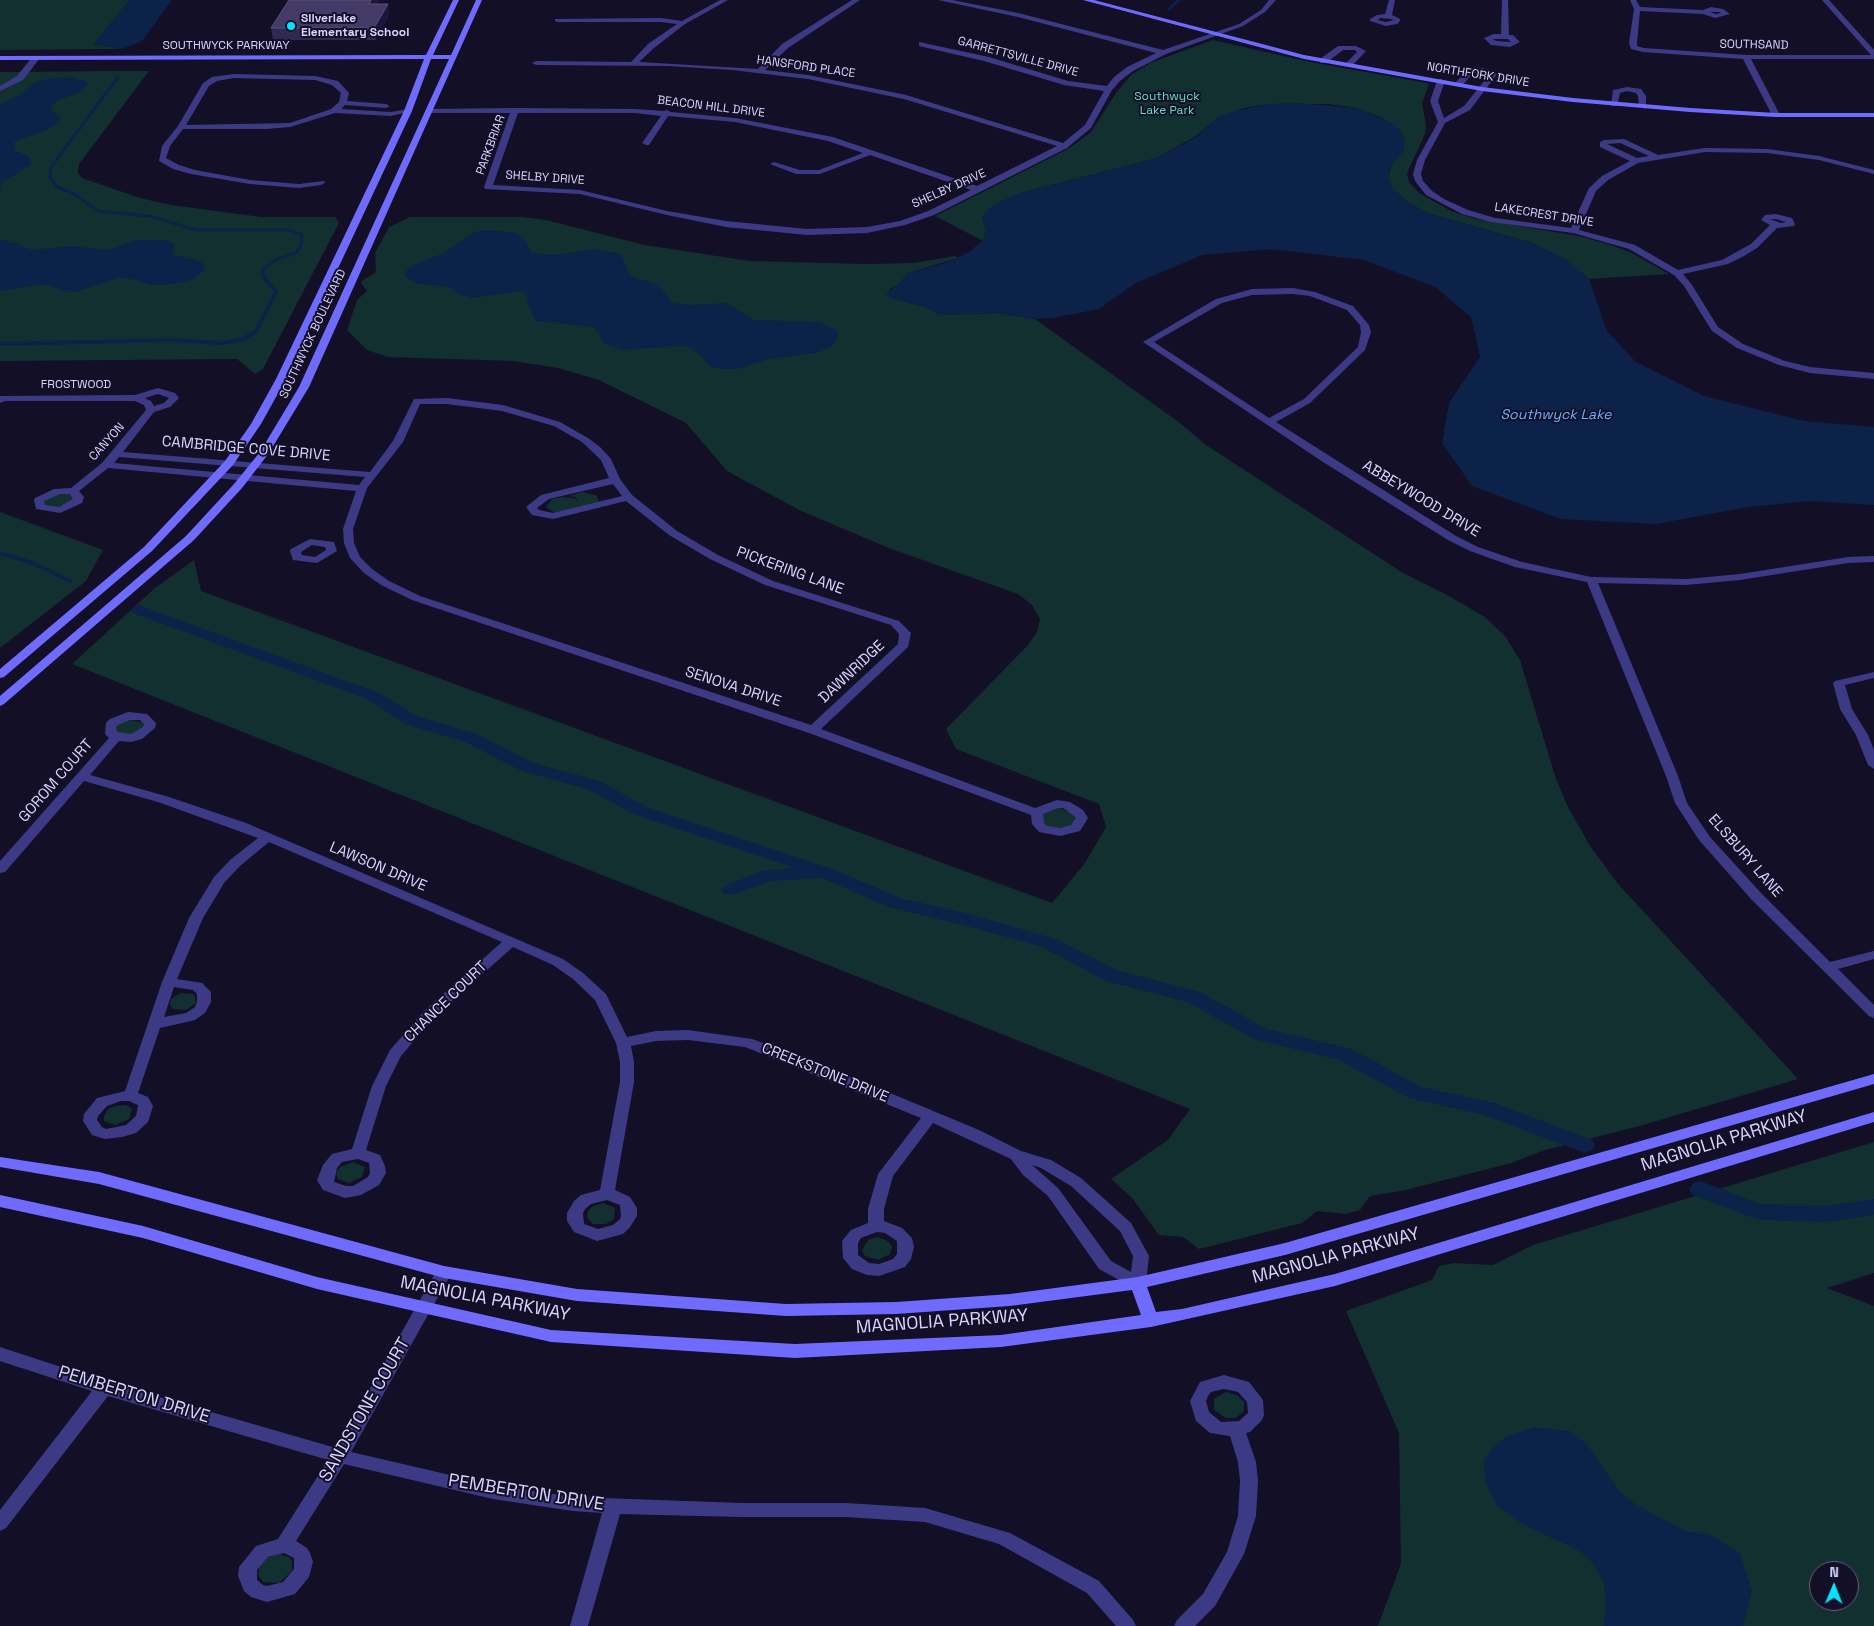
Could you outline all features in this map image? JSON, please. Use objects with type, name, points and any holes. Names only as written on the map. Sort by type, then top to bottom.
[{"type":"street","name":"SOUTHWYCK BOULEVARD","points":[[0,675],[148,549],[229,463],[256,424],[357,244],[419,111],[451,61],[462,10],[456,0]]},
{"type":"street","name":"SOUTHWYCK BOULEVARD","points":[[0,702],[190,538],[254,465],[292,409],[304,387],[357,244],[419,111],[427,61],[462,10],[479,0]]},
{"type":"street","points":[[634,63],[651,46],[683,23],[725,0]]},
{"type":"street","points":[[760,71],[785,46],[856,0]]},
{"type":"street","points":[[941,0],[1018,15],[1163,52]]},
{"type":"street","name":"NORTHFORK DRIVE","points":[[1089,0],[1216,35],[1323,61],[1482,88],[1643,107],[1776,115],[1874,115]]},
{"type":"street","name":"SHELBY DRIVE","points":[[488,187],[580,192],[712,222],[821,232],[868,230],[902,223],[930,213],[980,190],[1064,146],[1088,126],[1109,89],[1117,79],[1130,69],[1163,52],[1230,31],[1263,12],[1273,0]]},
{"type":"street","points":[[1388,16],[1392,0]]},
{"type":"street","points":[[1505,0],[1505,36]]},
{"type":"street","points":[[1633,0],[1637,9],[1704,12]]},
{"type":"street","points":[[1825,0],[1874,55]]},
{"type":"street","name":"SOUTHSAND","points":[[1637,9],[1634,47],[1746,57],[1874,55]]},
{"type":"street","points":[[557,20],[661,20],[683,23]]},
{"type":"street","name":"GARRETTSVILLE DRIVE","points":[[922,44],[986,59],[1067,83],[1109,89]]},
{"type":"street","points":[[1323,61],[1342,48],[1356,48],[1362,51],[1348,65]]},
{"type":"street","points":[[228,66],[233,57]]},
{"type":"street","name":"SOUTHWYCK PARKWAY","points":[[0,58],[233,57],[451,61]]},
{"type":"street","points":[[1746,57],[1776,115]]},
{"type":"street","points":[[0,89],[20,78],[36,58]]},
{"type":"street","name":"SOUTHWYCK PARKWAY","points":[[0,66],[228,66],[427,61]]},
{"type":"street","name":"HANSFORD PLACE","points":[[536,63],[634,63],[708,66],[808,77],[873,89],[936,106],[1064,146]]},
{"type":"street","points":[[1441,81],[1434,101],[1442,122],[1467,108],[1493,72],[1483,70],[1471,71],[1459,84]]},
{"type":"street","points":[[181,127],[290,125],[316,118],[334,110],[343,103],[345,93],[335,83],[315,78],[234,76],[215,79],[206,85],[181,127],[166,146],[162,160],[176,167],[220,178],[274,185],[299,186],[321,184]]},
{"type":"street","points":[[1614,104],[1616,92],[1627,89],[1638,91],[1642,96],[1643,107]]},
{"type":"street","points":[[343,103],[397,107],[419,111]]},
{"type":"street","points":[[368,114],[373,105]]},
{"type":"street","points":[[334,110],[368,114],[419,111]]},
{"type":"street","name":"PARKBRIAR","points":[[488,187],[515,110]]},
{"type":"street","name":"BEACON HILL DRIVE","points":[[419,111],[667,112],[785,128],[872,152],[980,190]]},
{"type":"street","points":[[646,143],[667,112]]},
{"type":"street","name":"LAKECREST DRIVE","points":[[1442,122],[1418,166],[1419,181],[1429,193],[1451,206],[1478,216],[1574,231],[1632,247],[1677,273],[1688,285],[1715,329],[1740,346],[1782,363],[1810,370],[1874,376]]},
{"type":"street","points":[[1636,161],[1603,146],[1604,142],[1621,141],[1657,157]]},
{"type":"street","points":[[1574,231],[1592,190],[1612,173],[1636,161],[1705,150],[1767,151],[1819,158],[1874,172]]},
{"type":"street","points":[[774,164],[799,172],[820,172],[872,152]]},
{"type":"street","points":[[1677,273],[1725,262],[1754,246],[1775,226]]},
{"type":"street","name":"ABBEYWOOD DRIVE","points":[[1269,422],[1307,401],[1362,348],[1366,332],[1364,325],[1350,308],[1312,294],[1292,291],[1252,292],[1219,301],[1148,342],[1269,422],[1452,538],[1474,549],[1519,565],[1590,580],[1686,582],[1740,577],[1848,560],[1874,559]]},
{"type":"street","points":[[136,398],[150,392],[172,394],[174,398],[167,406],[150,406]]},
{"type":"street","name":"FROSTWOOD","points":[[1,399],[136,398],[150,406]]},
{"type":"street","name":"PICKERING LANE","points":[[374,475],[398,442],[417,401],[457,402],[503,408],[557,424],[585,440],[606,459],[615,480],[628,496],[660,523],[731,566],[769,583],[894,623],[905,632]]},
{"type":"street","name":"CANYON","points":[[73,491],[106,465],[116,454],[150,406]]},
{"type":"street","name":"CAMBRIDGE COVE DRIVE","points":[[116,454],[374,475]]},
{"type":"street","name":"CAMBRIDGE COVE DRIVE","points":[[106,465],[362,488]]},
{"type":"street","points":[[332,548],[349,543],[348,529],[352,514],[362,488],[374,475]]},
{"type":"street","points":[[615,480],[545,497],[531,507],[536,513],[553,516],[628,496]]},
{"type":"street","name":"SENOVA DRIVE","points":[[349,543],[355,558],[368,571],[385,583],[416,598],[813,730],[1037,813]]},
{"type":"street","name":"ELSBURY LANE","points":[[1590,580],[1672,776],[1681,803],[1705,840],[1874,1013]]},
{"type":"street","name":"DAWNRIDGE","points":[[813,730],[904,645],[905,632]]},
{"type":"street","points":[[1874,675],[1839,683],[1846,709],[1862,735],[1874,765]]},
{"type":"street","name":"GOROM COURT","points":[[0,869],[116,737]]},
{"type":"street","name":"LAWSON DRIVE","points":[[81,776],[162,799],[242,826],[511,941],[558,962],[578,976],[601,997],[623,1043],[627,1062],[627,1082],[607,1194]]},
{"type":"street","points":[[130,1096],[169,982],[196,918],[219,880],[235,863],[267,837]]},
{"type":"street","name":"CHANCE COURT","points":[[358,1153],[378,1086],[395,1054],[411,1032],[430,1013],[511,941]]},
{"type":"street","points":[[1828,967],[1874,955]]},
{"type":"street","points":[[156,1024],[190,1017],[200,1010],[204,1002],[204,992],[197,986],[169,982]]},
{"type":"street","name":"CREEKSTONE DRIVE","points":[[623,1043],[656,1036],[688,1035],[747,1042],[813,1067],[974,1134],[1016,1156],[1046,1164],[1076,1182],[1126,1227],[1141,1256],[1138,1283],[1105,1265],[1053,1192],[1028,1171],[1016,1156]]},
{"type":"street","name":"MAGNOLIA PARKWAY","points":[[0,1162],[99,1178],[444,1272],[577,1295],[786,1310],[896,1308],[1001,1301],[1138,1283],[1285,1249],[1874,1079]]},
{"type":"street","points":[[876,1226],[878,1201],[886,1174],[930,1116]]},
{"type":"street","name":"MAGNOLIA PARKWAY","points":[[0,1201],[143,1232],[318,1283],[424,1309],[551,1336],[795,1351],[1001,1340],[1151,1322],[1335,1280],[1874,1117]]},
{"type":"street","name":"SANDSTONE COURT","points":[[284,1545],[340,1456],[444,1272]]},
{"type":"street","points":[[1138,1283],[1151,1322]]},
{"type":"street","name":"PEMBERTON DRIVE","points":[[0,1354],[104,1388],[340,1456],[493,1492],[573,1504],[741,1510],[846,1510],[925,1515],[1004,1538],[1085,1582],[1093,1587],[1127,1626]]},
{"type":"street","points":[[0,1523],[104,1388]]},
{"type":"street","points":[[1183,1626],[1209,1600],[1235,1554],[1247,1516],[1249,1481],[1247,1462],[1236,1430]]},
{"type":"street","points":[[579,1626],[613,1506]]},
{"type":"green space","points":[[0,0],[130,0],[94,44],[122,49],[0,50]]},
{"type":"green space","name":"Southwyck Lake Park","points":[[1213,40],[1310,62],[1427,83],[1429,85],[1422,103],[1426,125],[1425,134],[1407,173],[1409,182],[1419,193],[1451,211],[1476,219],[1579,236],[1608,244],[1632,253],[1669,274],[1589,279],[1566,260],[1532,243],[1427,213],[1406,201],[1392,188],[1388,178],[1392,163],[1404,150],[1401,131],[1382,118],[1357,108],[1329,104],[1268,104],[1244,108],[1219,117],[1196,136],[1157,158],[1021,193],[982,217],[986,230],[983,241],[935,216],[1068,149],[1091,132],[1116,93],[1131,75],[1150,63]]},
{"type":"green space","points":[[149,71],[79,164],[78,173],[82,178],[140,198],[171,205],[261,217],[335,217],[339,223],[263,369],[255,374],[237,359],[0,361],[0,72]]},
{"type":"green space","points":[[410,217],[522,217],[546,220],[645,245],[749,261],[866,264],[913,263],[955,256],[958,258],[908,273],[899,284],[889,290],[890,298],[926,307],[940,315],[998,313],[1035,319],[1180,423],[1206,445],[1403,573],[1485,617],[1505,636],[1520,660],[1555,776],[1567,805],[1590,846],[1619,885],[1798,1079],[1643,1125],[1542,1151],[1511,1163],[1406,1190],[1370,1196],[1360,1210],[1346,1214],[1317,1211],[1302,1223],[1199,1249],[1183,1237],[1159,1235],[1133,1199],[1111,1179],[1168,1140],[1190,1109],[72,664],[155,588],[194,560],[201,591],[1052,903],[1085,863],[1106,827],[1099,804],[956,749],[946,729],[1027,646],[1037,632],[1040,619],[1032,605],[1018,594],[889,548],[799,510],[727,471],[686,423],[599,380],[558,368],[514,361],[388,357],[367,350],[347,330],[357,300],[367,291],[361,283],[376,272],[375,253],[389,227]]},
{"type":"green space","points":[[582,492],[596,495],[598,503],[579,508],[580,505],[578,508],[554,513],[546,507],[552,499],[562,497],[573,498],[580,502],[575,497],[569,496]]},
{"type":"green space","points":[[71,493],[76,498],[68,506],[46,509],[42,500],[49,495]]},
{"type":"green space","points":[[0,512],[103,550],[86,581],[0,648]]},
{"type":"green space","points":[[131,720],[147,723],[135,740],[115,741],[113,726]]},
{"type":"green space","points":[[1058,807],[1075,815],[1076,819],[1073,827],[1048,831],[1037,814]]},
{"type":"green space","points":[[181,993],[194,994],[196,1003],[186,1010],[173,1009],[170,1005],[171,999]]},
{"type":"green space","points":[[126,1105],[132,1109],[129,1119],[115,1125],[104,1121],[104,1116],[108,1109]]},
{"type":"green space","points":[[1874,1142],[1874,1273],[1827,1288],[1874,1306],[1874,1626],[1378,1626],[1401,1564],[1399,1433],[1346,1311],[1432,1280],[1439,1266],[1453,1263],[1493,1265],[1533,1245]]},
{"type":"green space","points":[[353,1162],[365,1167],[362,1177],[349,1183],[338,1179],[336,1173],[340,1167]]},
{"type":"green space","points":[[603,1203],[615,1208],[614,1219],[606,1224],[593,1224],[587,1218],[588,1211],[593,1206]]},
{"type":"green space","points":[[877,1237],[886,1240],[892,1246],[890,1254],[878,1260],[865,1256],[862,1250],[868,1240]]},
{"type":"green space","points":[[1226,1392],[1237,1395],[1244,1402],[1244,1411],[1236,1418],[1226,1418],[1214,1410],[1214,1399]]},
{"type":"green space","points":[[279,1554],[289,1557],[292,1561],[292,1571],[279,1583],[263,1582],[258,1575],[260,1565],[267,1558]]},
{"type":"water","points":[[130,0],[172,0],[142,41],[122,49],[94,44]]},
{"type":"water","points":[[72,77],[86,81],[88,84],[79,93],[58,100],[53,105],[51,109],[61,119],[58,123],[47,130],[15,141],[14,150],[30,157],[31,165],[1,183],[0,191],[0,104],[18,96],[35,82],[52,78]]},
{"type":"water","name":"Southwyck Lake","points":[[1299,103],[1357,108],[1392,123],[1401,131],[1405,141],[1404,150],[1392,163],[1388,178],[1392,188],[1406,201],[1427,213],[1532,243],[1567,260],[1589,279],[1607,331],[1636,362],[1704,396],[1804,421],[1874,427],[1874,505],[1809,501],[1748,507],[1656,524],[1561,519],[1472,486],[1442,443],[1449,403],[1480,357],[1471,317],[1435,287],[1364,260],[1271,249],[1202,255],[1136,283],[1099,309],[1052,318],[1035,319],[998,313],[940,315],[926,307],[890,298],[886,294],[899,284],[908,273],[948,262],[969,252],[983,240],[986,230],[982,217],[987,210],[1001,201],[1021,193],[1157,158],[1196,137],[1219,117],[1231,112],[1268,104]]},
{"type":"water","points":[[489,230],[516,233],[526,241],[531,252],[539,254],[564,254],[593,249],[621,254],[630,276],[659,285],[672,303],[690,305],[726,303],[754,320],[820,322],[836,330],[839,335],[832,346],[817,353],[769,359],[737,369],[720,369],[711,367],[691,348],[680,346],[622,350],[603,343],[598,332],[592,327],[536,321],[530,310],[526,293],[519,291],[473,298],[458,294],[450,288],[418,284],[405,277],[406,271],[413,265],[444,253],[474,232]]},
{"type":"water","points":[[0,240],[13,242],[32,250],[71,246],[107,250],[136,240],[165,240],[174,244],[173,255],[196,260],[204,264],[205,269],[194,279],[169,285],[150,285],[132,279],[119,278],[75,292],[61,290],[44,284],[0,291]]},
{"type":"water","points":[[1534,1427],[1570,1431],[1586,1443],[1621,1493],[1638,1506],[1686,1531],[1709,1534],[1740,1553],[1752,1591],[1743,1626],[1603,1626],[1606,1603],[1604,1584],[1593,1563],[1576,1549],[1524,1525],[1497,1506],[1485,1482],[1484,1460],[1493,1447],[1507,1436]]},
{"type":"building","name":"Silverlake Elementary School","points":[[289,0],[371,0],[369,4],[388,4],[374,28],[271,28]]},
{"type":"waterway","points":[[1169,9],[1179,0]]},
{"type":"waterway","points":[[118,77],[51,167],[50,178],[57,187],[74,194],[98,211],[149,216],[196,230],[288,230],[301,234],[302,243],[296,253],[277,259],[263,269],[263,271]]},
{"type":"waterway","points":[[0,344],[172,340],[221,343],[244,339],[256,331],[276,292],[264,277],[263,271]]},
{"type":"waterway","points":[[0,553],[33,563],[70,581]]},
{"type":"waterway","points":[[138,610],[373,696],[411,720],[471,738],[528,767],[593,785],[641,811],[827,873],[895,903],[969,920],[1049,943],[1113,976],[1193,997],[1261,1034],[1345,1054],[1416,1093],[1488,1108],[1585,1145]]},
{"type":"waterway","points":[[730,890],[768,875],[817,873]]},
{"type":"waterway","points":[[1700,1189],[1759,1212],[1827,1214],[1874,1207]]},
{"type":"place","name":"Silverlake Elementary School","points":[[291,26]]}]
